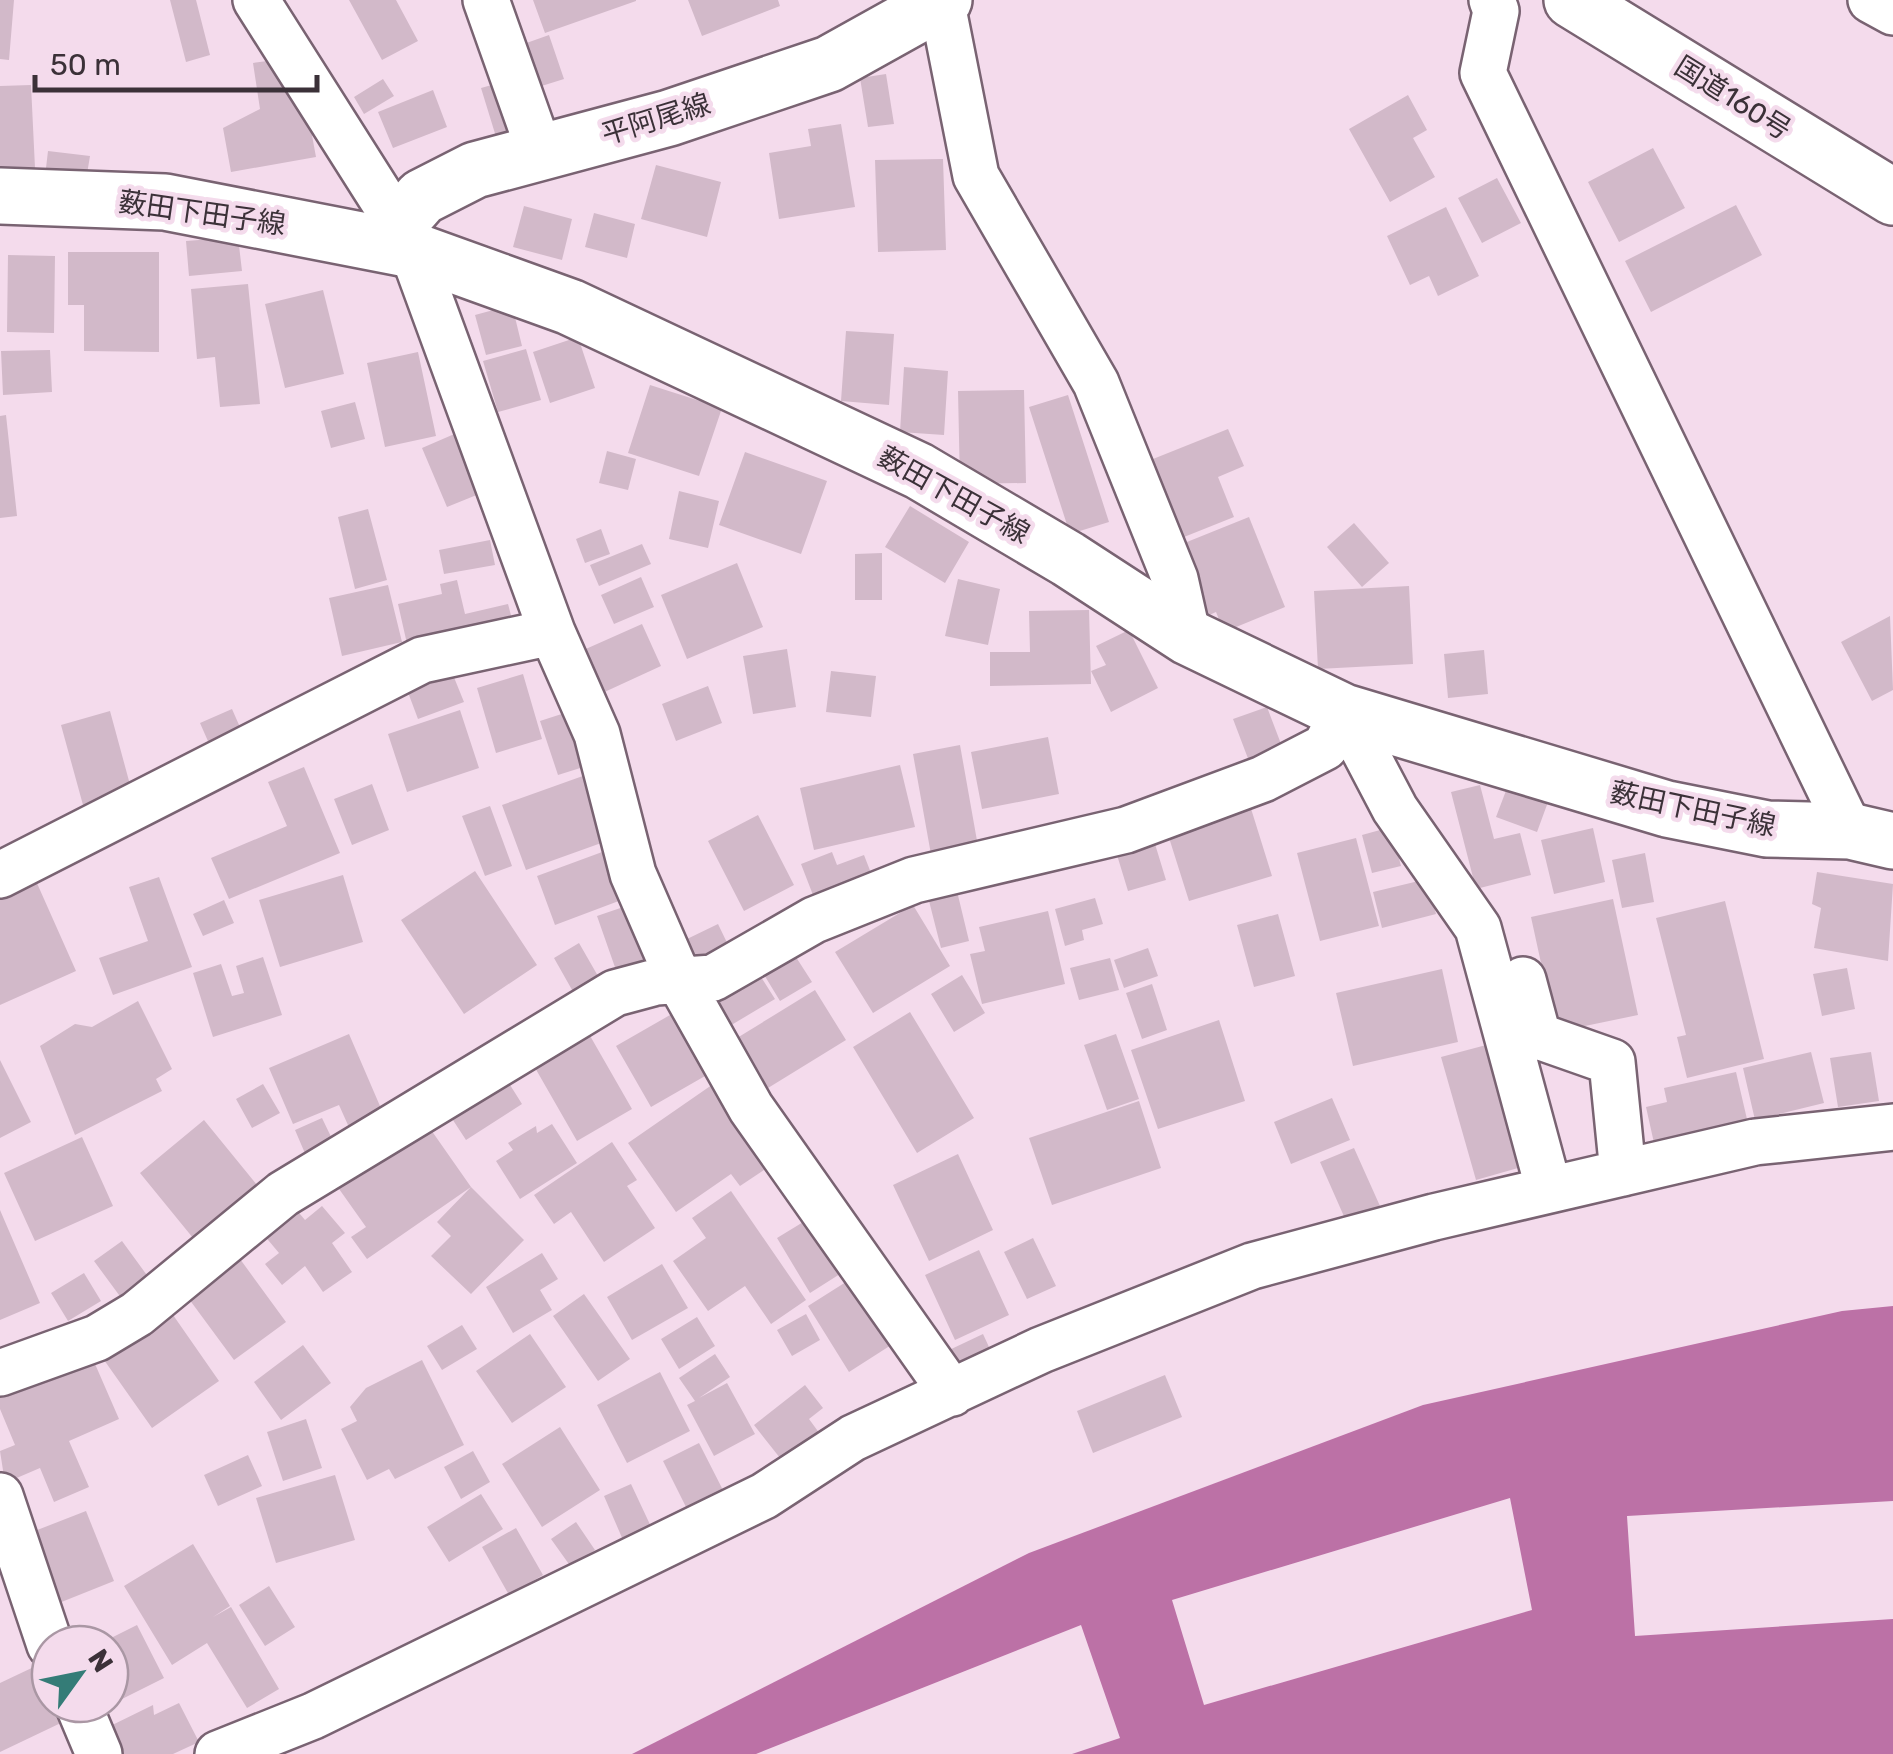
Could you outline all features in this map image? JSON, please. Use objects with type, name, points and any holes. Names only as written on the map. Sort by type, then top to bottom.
[{"type":"main road","name":"国道160号","points":[[1572,0],[1893,196]]},
{"type":"main road","name":"平阿尾線","points":[[405,237],[422,197],[475,170],[669,118],[829,64],[943,2]]},
{"type":"main road","name":"薮田下田子線","points":[[0,196],[165,202],[405,237],[570,307],[919,472],[1068,559],[1188,637],[1344,712],[1667,809],[1767,829],[1871,836]]},
{"type":"street","points":[[256,0],[405,237],[552,632],[597,734],[633,874],[680,982],[751,1108],[952,1393]]},
{"type":"street","points":[[486,0],[540,152]]},
{"type":"street","points":[[1492,0],[1496,11],[1483,74],[1871,836]]},
{"type":"street","points":[[1871,0],[1893,12]]},
{"type":"street","points":[[943,2],[976,176],[1096,383],[1175,579],[1188,637]]},
{"type":"street","points":[[0,876],[422,660],[552,632]]},
{"type":"street","points":[[0,1372],[97,1338],[137,1314],[283,1194],[614,992],[656,982],[713,978],[814,920],[914,880],[1126,830],[1263,779],[1326,747],[1344,712]]},
{"type":"street","points":[[1344,712],[1394,809],[1478,928],[1549,1190]]},
{"type":"street","points":[[1510,931],[1538,1036],[1612,1062],[1624,1173]]},
{"type":"street","points":[[218,1754],[313,1716],[764,1496],[853,1438],[1041,1350],[1252,1266],[1755,1142],[1893,1127]]},
{"type":"street","points":[[0,1496],[43,1624]]},
{"type":"street","points":[[86,1724],[99,1754]]},
{"type":"shaded area","points":[[1893,1306],[1893,1754],[632,1754],[1029,1553],[1423,1405],[1842,1311]]},
{"type":"pier","points":[[1510,1498],[1532,1610],[1204,1705],[1172,1600]]},
{"type":"pier","points":[[1893,1501],[1893,1619],[1635,1636],[1627,1516]]},
{"type":"pier","points":[[1081,1625],[1120,1738],[1072,1754],[756,1754]]},
{"type":"building","points":[[0,0],[14,0],[9,60],[0,59]]},
{"type":"building","points":[[170,0],[196,0],[210,55],[186,62]]},
{"type":"building","points":[[349,0],[396,0],[418,41],[382,60]]},
{"type":"building","points":[[533,0],[636,0],[636,1],[545,33]]},
{"type":"building","points":[[688,0],[778,0],[780,6],[702,36]]},
{"type":"building","points":[[549,35],[564,79],[532,89],[518,46]]},
{"type":"building","points":[[290,58],[306,103],[316,157],[231,172],[223,128],[260,109],[253,63]]},
{"type":"building","points":[[886,74],[894,124],[868,127],[860,78]]},
{"type":"building","points":[[383,79],[394,96],[364,114],[354,97]]},
{"type":"building","points":[[499,83],[515,134],[497,140],[481,88]]},
{"type":"building","points":[[31,85],[35,168],[0,169],[0,86]]},
{"type":"building","points":[[433,90],[447,127],[393,148],[378,112]]},
{"type":"building","points":[[1408,95],[1427,130],[1413,138],[1435,177],[1390,202],[1349,129]]},
{"type":"building","points":[[841,124],[855,207],[779,219],[769,153],[811,146],[808,129]]},
{"type":"building","points":[[1653,148],[1685,208],[1619,242],[1588,182]]},
{"type":"building","points":[[48,151],[90,156],[87,174],[46,168]]},
{"type":"building","points":[[943,159],[946,250],[878,252],[875,160]]},
{"type":"building","points":[[656,165],[721,182],[707,237],[641,219]]},
{"type":"building","points":[[1497,178],[1521,223],[1482,243],[1458,198]]},
{"type":"building","points":[[1736,205],[1762,255],[1651,312],[1625,261]]},
{"type":"building","points":[[524,206],[572,219],[562,260],[513,247]]},
{"type":"building","points":[[1446,207],[1479,276],[1438,296],[1429,276],[1410,285],[1387,236]]},
{"type":"building","points":[[594,213],[635,224],[627,258],[585,247]]},
{"type":"building","points":[[238,237],[242,271],[189,276],[186,241]]},
{"type":"building","points":[[68,252],[159,252],[159,352],[84,351],[84,305],[68,305]]},
{"type":"building","points":[[8,255],[55,256],[54,333],[7,332]]},
{"type":"building","points":[[248,284],[260,404],[220,407],[215,357],[197,359],[191,289]]},
{"type":"building","points":[[323,290],[344,374],[285,388],[265,304]]},
{"type":"building","points":[[512,305],[522,346],[486,355],[475,315]]},
{"type":"building","points":[[846,331],[894,334],[889,405],[841,401]]},
{"type":"building","points":[[578,337],[595,388],[550,403],[533,352]]},
{"type":"building","points":[[526,349],[541,400],[498,412],[483,361]]},
{"type":"building","points":[[50,350],[52,392],[3,395],[1,351]]},
{"type":"building","points":[[418,352],[436,436],[385,447],[367,363]]},
{"type":"building","points":[[904,367],[948,371],[944,435],[900,432]]},
{"type":"building","points":[[650,385],[722,408],[699,476],[628,453]]},
{"type":"building","points":[[1024,390],[1026,483],[960,484],[958,391]]},
{"type":"building","points":[[1068,395],[1109,522],[1070,534],[1029,407]]},
{"type":"building","points":[[355,402],[365,439],[331,448],[321,411]]},
{"type":"building","points":[[6,415],[17,516],[0,518],[0,416]]},
{"type":"building","points":[[1228,429],[1244,466],[1218,477],[1234,517],[1169,543],[1138,465]]},
{"type":"building","points":[[459,432],[484,492],[447,507],[422,448]]},
{"type":"building","points":[[607,451],[636,459],[628,490],[599,483]]},
{"type":"building","points":[[745,452],[827,481],[801,554],[719,525]]},
{"type":"building","points":[[679,491],[719,501],[708,548],[669,539]]},
{"type":"building","points":[[910,506],[969,542],[945,583],[885,547]]},
{"type":"building","points":[[368,509],[387,580],[355,589],[338,517]]},
{"type":"building","points":[[1249,517],[1285,607],[1224,632],[1216,612],[1205,617],[1177,546]]},
{"type":"building","points":[[1354,523],[1389,563],[1362,587],[1327,547]]},
{"type":"building","points":[[601,529],[610,554],[585,563],[576,539]]},
{"type":"building","points":[[490,540],[495,565],[444,574],[439,550]]},
{"type":"building","points":[[642,544],[651,564],[599,586],[590,565]]},
{"type":"building","points":[[882,553],[882,600],[855,600],[855,554]]},
{"type":"building","points":[[737,563],[763,627],[687,659],[661,595]]},
{"type":"building","points":[[641,577],[654,607],[614,624],[601,595]]},
{"type":"building","points":[[958,579],[1000,589],[988,645],[945,636]]},
{"type":"building","points":[[457,580],[465,614],[508,604],[513,623],[410,657],[398,604],[442,594],[440,584]]},
{"type":"building","points":[[388,585],[402,642],[342,656],[329,598]]},
{"type":"building","points":[[1409,586],[1413,664],[1318,669],[1314,591]]},
{"type":"building","points":[[1089,610],[1091,684],[990,686],[990,652],[1030,652],[1029,611]]},
{"type":"building","points":[[1890,616],[1893,690],[1872,701],[1841,642]]},
{"type":"building","points":[[642,624],[661,666],[598,695],[579,652]]},
{"type":"building","points":[[1129,630],[1158,688],[1111,712],[1091,671],[1106,665],[1096,646]]},
{"type":"building","points":[[787,649],[796,707],[753,714],[743,656]]},
{"type":"building","points":[[1484,650],[1488,694],[1448,698],[1444,654]]},
{"type":"building","points":[[451,670],[464,702],[418,719],[406,687]]},
{"type":"building","points":[[831,671],[876,676],[871,717],[826,712]]},
{"type":"building","points":[[523,674],[542,739],[496,753],[477,688]]},
{"type":"building","points":[[708,686],[722,723],[676,741],[662,704]]},
{"type":"building","points":[[1267,707],[1286,757],[1252,769],[1233,719]]},
{"type":"building","points":[[232,709],[243,734],[211,748],[200,723]]},
{"type":"building","points":[[460,710],[479,768],[407,792],[388,734]]},
{"type":"building","points":[[574,710],[593,764],[558,775],[540,721]]},
{"type":"building","points":[[110,711],[132,792],[83,805],[61,725]]},
{"type":"building","points":[[1048,737],[1059,794],[982,809],[971,752]]},
{"type":"building","points":[[960,745],[979,852],[932,860],[913,754]]},
{"type":"building","points":[[900,765],[915,827],[814,850],[800,788]]},
{"type":"building","points":[[304,767],[340,853],[229,899],[211,858],[287,826],[268,782]]},
{"type":"building","points":[[594,772],[618,837],[526,870],[502,805]]},
{"type":"building","points":[[372,784],[389,830],[352,845],[334,799]]},
{"type":"building","points":[[1480,785],[1494,839],[1520,833],[1531,875],[1476,889],[1451,792]]},
{"type":"building","points":[[1507,788],[1548,802],[1537,832],[1496,817]]},
{"type":"building","points":[[1248,799],[1272,876],[1189,901],[1165,825]]},
{"type":"building","points":[[490,806],[512,866],[485,876],[462,816]]},
{"type":"building","points":[[758,815],[794,885],[744,911],[708,841]]},
{"type":"building","points":[[1391,827],[1401,866],[1372,873],[1362,835]]},
{"type":"building","points":[[1593,828],[1605,882],[1554,894],[1541,840]]},
{"type":"building","points":[[1356,838],[1379,926],[1320,941],[1297,853]]},
{"type":"building","points":[[1155,844],[1166,880],[1128,891],[1117,855]]},
{"type":"building","points":[[613,848],[632,896],[555,925],[537,876]]},
{"type":"building","points":[[832,852],[837,865],[864,855],[876,886],[818,908],[801,864]]},
{"type":"building","points":[[1645,853],[1654,902],[1622,908],[1612,860]]},
{"type":"building","points":[[475,871],[537,965],[464,1014],[401,920]]},
{"type":"building","points":[[32,872],[76,971],[0,1005],[0,886]]},
{"type":"building","points":[[1817,872],[1893,884],[1888,961],[1814,948],[1821,908],[1812,904]]},
{"type":"building","points":[[343,875],[363,942],[280,967],[259,900]]},
{"type":"building","points":[[159,877],[192,967],[113,995],[99,958],[148,941],[129,887]]},
{"type":"building","points":[[1427,879],[1436,914],[1382,928],[1373,892]]},
{"type":"building","points":[[956,887],[969,941],[941,948],[927,893]]},
{"type":"building","points":[[1095,898],[1103,924],[1082,930],[1084,940],[1065,946],[1055,909]]},
{"type":"building","points":[[1613,899],[1638,1015],[1556,1032],[1531,917]]},
{"type":"building","points":[[224,900],[234,923],[203,936],[193,914]]},
{"type":"building","points":[[1725,901],[1764,1059],[1687,1078],[1677,1037],[1686,1035],[1656,918]]},
{"type":"building","points":[[638,902],[658,958],[617,973],[597,916]]},
{"type":"building","points":[[913,905],[950,966],[873,1013],[835,952]]},
{"type":"building","points":[[1048,911],[1065,984],[982,1004],[970,954],[985,951],[979,927]]},
{"type":"building","points":[[1278,914],[1295,976],[1254,987],[1237,925]]},
{"type":"building","points":[[718,924],[732,953],[701,967],[687,939]]},
{"type":"building","points":[[579,943],[606,990],[580,1004],[554,958]]},
{"type":"building","points":[[1148,948],[1158,976],[1124,988],[1114,960]]},
{"type":"building","points":[[794,954],[812,982],[780,1001],[763,973]]},
{"type":"building","points":[[263,957],[282,1015],[213,1037],[193,973],[221,964],[232,996],[244,993],[236,966]]},
{"type":"building","points":[[1110,958],[1119,990],[1079,1000],[1070,968]]},
{"type":"building","points":[[1847,968],[1855,1009],[1822,1016],[1813,974]]},
{"type":"building","points":[[756,969],[775,999],[728,1027],[710,997]]},
{"type":"building","points":[[1442,969],[1458,1042],[1353,1066],[1336,993]]},
{"type":"building","points":[[962,975],[985,1013],[954,1032],[931,994]]},
{"type":"building","points":[[1152,984],[1167,1030],[1142,1039],[1126,993]]},
{"type":"building","points":[[815,990],[846,1040],[768,1088],[737,1038]]},
{"type":"building","points":[[138,1001],[172,1069],[156,1079],[162,1091],[75,1135],[40,1046],[75,1024],[92,1027]]},
{"type":"building","points":[[684,1007],[719,1068],[651,1107],[616,1046]]},
{"type":"building","points":[[910,1012],[974,1118],[917,1153],[853,1047]]},
{"type":"building","points":[[1219,1020],[1245,1101],[1158,1129],[1131,1050]]},
{"type":"building","points":[[349,1034],[386,1120],[352,1134],[339,1105],[293,1124],[269,1068]]},
{"type":"building","points":[[589,1034],[632,1109],[577,1141],[534,1066]]},
{"type":"building","points":[[1116,1034],[1139,1099],[1107,1110],[1084,1045]]},
{"type":"building","points":[[1490,1044],[1525,1166],[1476,1180],[1441,1057]]},
{"type":"building","points":[[1811,1052],[1824,1103],[1755,1120],[1743,1068]]},
{"type":"building","points":[[1871,1052],[1879,1101],[1838,1107],[1830,1058]]},
{"type":"building","points":[[0,1060],[31,1122],[0,1138]]},
{"type":"building","points":[[1736,1072],[1750,1132],[1656,1152],[1646,1107],[1667,1102],[1664,1088]]},
{"type":"building","points":[[505,1077],[522,1104],[466,1140],[449,1114]]},
{"type":"building","points":[[719,1080],[776,1162],[740,1186],[731,1174],[676,1212],[628,1143]]},
{"type":"building","points":[[263,1084],[280,1113],[252,1128],[236,1099]]},
{"type":"building","points":[[1332,1098],[1350,1140],[1291,1164],[1274,1122]]},
{"type":"building","points":[[1139,1101],[1161,1168],[1052,1205],[1029,1138]]},
{"type":"building","points":[[422,1117],[471,1187],[367,1259],[351,1237],[366,1227],[332,1179]]},
{"type":"building","points":[[322,1118],[335,1145],[307,1158],[295,1130]]},
{"type":"building","points":[[204,1120],[266,1196],[202,1249],[140,1173]]},
{"type":"building","points":[[552,1124],[577,1163],[520,1199],[496,1161],[513,1150],[508,1143],[536,1126],[537,1133]]},
{"type":"building","points":[[82,1137],[113,1206],[35,1241],[4,1173]]},
{"type":"building","points":[[612,1142],[637,1180],[627,1186],[655,1228],[604,1262],[571,1212],[554,1224],[534,1195]]},
{"type":"building","points":[[1354,1148],[1384,1215],[1350,1230],[1320,1162]]},
{"type":"building","points":[[958,1154],[993,1230],[929,1261],[893,1185]]},
{"type":"building","points":[[471,1187],[524,1240],[471,1294],[431,1256],[451,1236],[437,1222]]},
{"type":"building","points":[[731,1191],[806,1300],[771,1324],[745,1286],[708,1311],[673,1261],[706,1238],[692,1218]]},
{"type":"building","points":[[289,1201],[305,1220],[322,1206],[345,1233],[332,1243],[352,1272],[323,1292],[305,1266],[282,1285],[265,1264],[279,1253],[258,1228]]},
{"type":"building","points":[[0,1210],[40,1303],[0,1320]]},
{"type":"building","points":[[818,1213],[851,1267],[810,1293],[777,1238]]},
{"type":"building","points":[[1033,1238],[1056,1286],[1027,1299],[1004,1252]]},
{"type":"building","points":[[122,1241],[149,1278],[122,1299],[94,1261]]},
{"type":"building","points":[[232,1248],[286,1322],[234,1360],[189,1299],[220,1276],[210,1263]]},
{"type":"building","points":[[979,1250],[1009,1315],[955,1340],[925,1275]]},
{"type":"building","points":[[542,1253],[558,1279],[540,1290],[552,1310],[513,1333],[486,1287]]},
{"type":"building","points":[[662,1264],[688,1308],[632,1340],[607,1297]]},
{"type":"building","points":[[84,1273],[101,1301],[68,1321],[51,1293]]},
{"type":"building","points":[[857,1275],[899,1340],[849,1372],[808,1306]]},
{"type":"building","points":[[584,1294],[630,1359],[598,1381],[553,1316]]},
{"type":"building","points":[[164,1302],[219,1381],[152,1428],[97,1350]]},
{"type":"building","points":[[806,1314],[820,1340],[792,1356],[777,1330]]},
{"type":"building","points":[[697,1317],[715,1346],[679,1369],[661,1339]]},
{"type":"building","points":[[462,1325],[477,1349],[442,1370],[427,1346]]},
{"type":"building","points":[[530,1334],[566,1387],[512,1423],[476,1371]]},
{"type":"building","points":[[983,1334],[995,1360],[958,1378],[945,1352]]},
{"type":"building","points":[[85,1341],[119,1419],[69,1441],[89,1487],[54,1502],[40,1468],[5,1483],[0,1451],[15,1445],[0,1409],[0,1377]]},
{"type":"building","points":[[303,1345],[331,1383],[281,1420],[254,1382]]},
{"type":"building","points":[[715,1354],[730,1377],[699,1398],[727,1383],[755,1434],[714,1456],[687,1405],[695,1401],[679,1378]]},
{"type":"building","points":[[422,1360],[464,1445],[395,1479],[389,1469],[367,1480],[341,1429],[357,1421],[350,1407],[366,1388]]},
{"type":"building","points":[[660,1372],[690,1431],[627,1463],[597,1405]]},
{"type":"building","points":[[1165,1375],[1182,1417],[1093,1453],[1077,1411]]},
{"type":"building","points":[[805,1385],[823,1408],[809,1419],[820,1434],[784,1463],[754,1425]]},
{"type":"building","points":[[306,1419],[322,1468],[283,1481],[267,1432]]},
{"type":"building","points":[[560,1427],[600,1490],[542,1527],[502,1464]]},
{"type":"building","points":[[699,1443],[727,1498],[691,1517],[663,1461]]},
{"type":"building","points":[[473,1451],[490,1482],[461,1499],[444,1467]]},
{"type":"building","points":[[248,1455],[262,1486],[218,1506],[204,1475]]},
{"type":"building","points":[[335,1475],[355,1540],[276,1563],[256,1498]]},
{"type":"building","points":[[631,1484],[654,1533],[626,1547],[604,1496]]},
{"type":"building","points":[[481,1494],[503,1529],[449,1562],[427,1527]]},
{"type":"building","points":[[86,1511],[114,1581],[54,1605],[27,1534]]},
{"type":"building","points":[[576,1522],[595,1550],[571,1567],[551,1539]]},
{"type":"building","points":[[516,1528],[543,1575],[509,1595],[482,1547]]},
{"type":"building","points":[[193,1544],[230,1606],[213,1617],[231,1607],[279,1689],[247,1708],[207,1643],[172,1665],[124,1586]]},
{"type":"building","points":[[269,1586],[295,1627],[265,1646],[239,1605]]},
{"type":"building","points":[[137,1625],[164,1678],[130,1695],[130,1628]]},
{"type":"building","points":[[30,1669],[30,1724],[59,1724],[0,1752],[0,1683]]},
{"type":"building","points":[[179,1703],[199,1742],[173,1754],[106,1754],[96,1733],[114,1724],[130,1724],[130,1716],[153,1705],[154,1715]]}]
